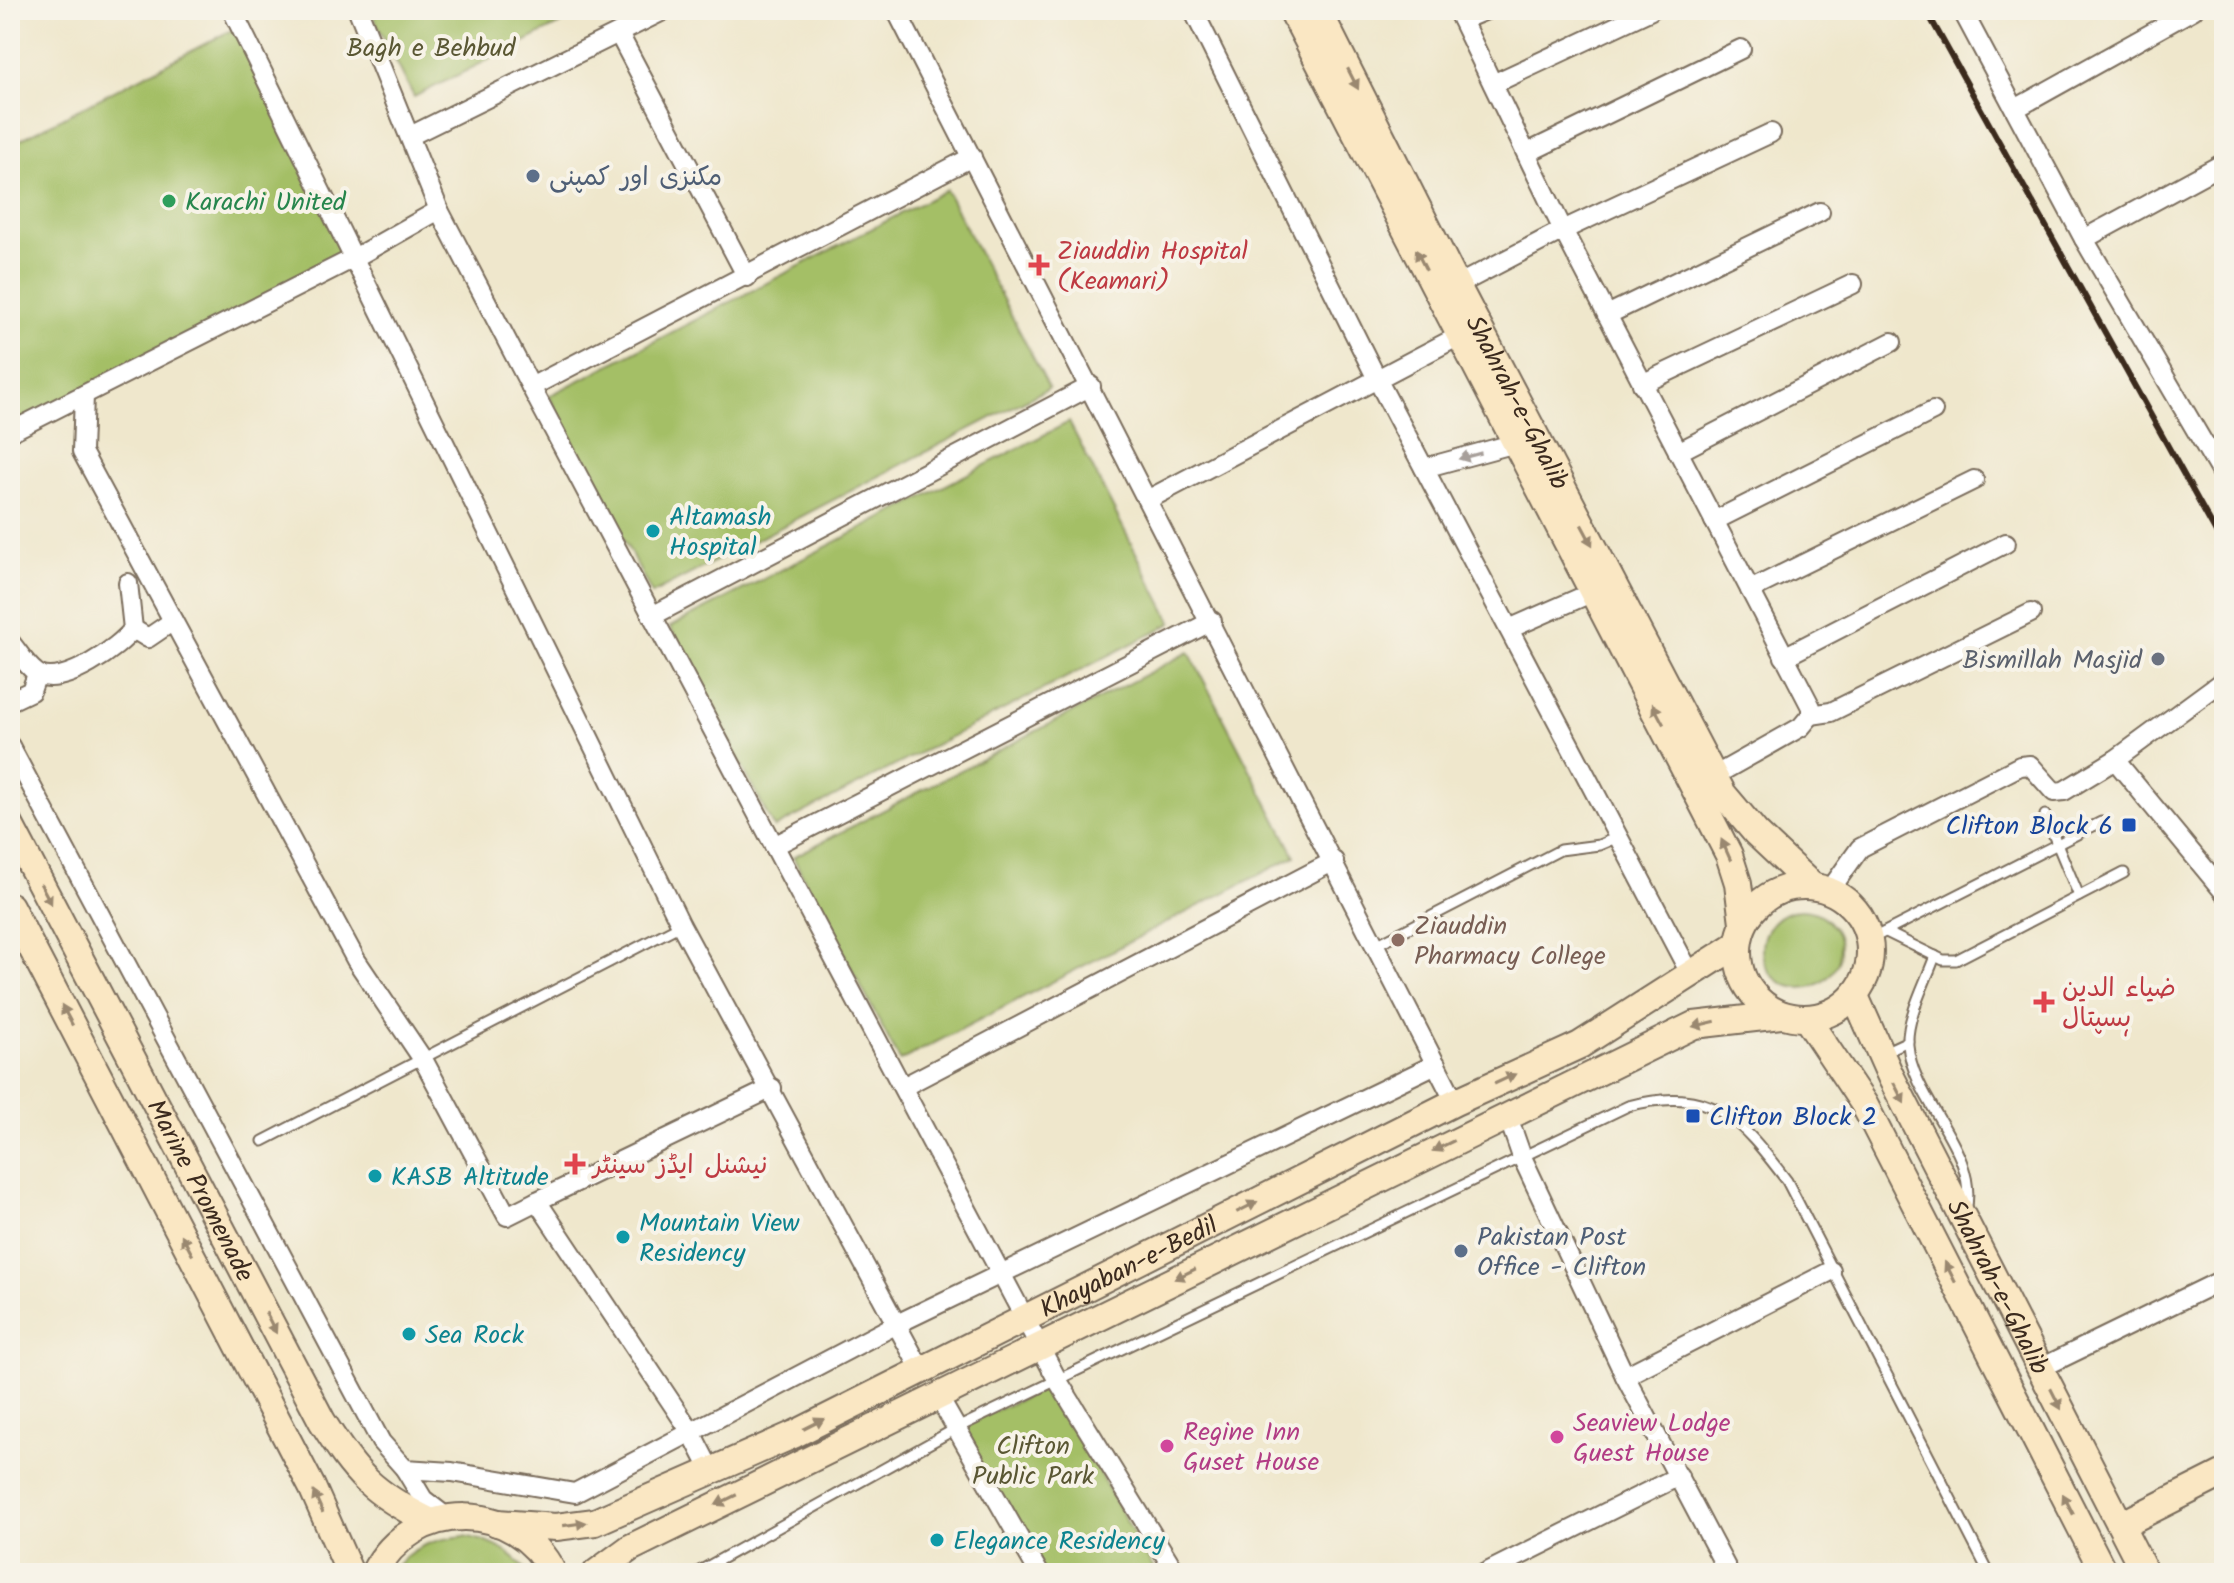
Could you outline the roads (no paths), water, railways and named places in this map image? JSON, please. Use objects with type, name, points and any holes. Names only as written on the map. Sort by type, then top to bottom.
[{"type":"main road","name":"Shahrah-e-Ghalib","points":[[1292,10],[1448,291],[1710,784]]},
{"type":"main road","name":"Shahrah-e-Ghalib","points":[[1318,10],[1448,291],[1459,336],[1593,592],[1710,784]]},
{"type":"main road","points":[[1710,784],[1756,833],[1820,888],[1857,911],[1878,936],[1867,977],[1855,996],[1834,1012],[1807,1019],[1781,1015],[1756,999],[1748,986],[1741,973],[1738,883],[1710,784]]},
{"type":"main road","name":"Marine Promenade","points":[[10,825],[322,1421],[365,1482],[385,1499],[437,1519],[497,1523]]},
{"type":"main road","points":[[1740,933],[1760,901],[1784,888],[1820,888]]},
{"type":"main road","name":"Marine Promenade","points":[[10,906],[312,1487],[350,1573]]},
{"type":"main road","name":"Khayaban-e-Bedil","points":[[497,1523],[556,1527],[595,1522],[711,1471],[921,1370],[1455,1102],[1580,1045],[1691,975],[1740,933]]},
{"type":"main road","name":"Shahrah-e-Ghalib","points":[[1855,996],[1880,1054],[2145,1573]]},
{"type":"main road","name":"Khayaban-e-Bedil","points":[[596,1573],[630,1548],[1507,1114],[1694,1025],[1781,1015]]},
{"type":"main road","name":"Shahrah-e-Ghalib","points":[[1807,1019],[1864,1104],[2104,1573]]},
{"type":"main road","points":[[2121,1525],[2224,1473]]},
{"type":"main road","points":[[374,1573],[383,1556],[409,1532],[437,1519]]},
{"type":"main road","points":[[497,1523],[525,1537],[546,1560],[553,1573]]},
{"type":"street","points":[[232,10],[356,257],[681,925],[772,1088],[921,1370]]},
{"type":"street","points":[[358,10],[439,210],[531,387],[1058,1381],[1176,1573]]},
{"type":"street","points":[[410,136],[665,10]]},
{"type":"street","points":[[896,10],[1212,621],[1455,1102]]},
{"type":"street","points":[[1193,10],[1377,379],[1691,975]]},
{"type":"street","points":[[1486,10],[1460,15],[1563,230],[1811,707],[1811,715],[1801,727],[1710,784]]},
{"type":"street","points":[[1493,84],[1651,10]]},
{"type":"street","points":[[1962,10],[2084,239],[2221,466]]},
{"type":"street","points":[[2015,109],[2193,10]]},
{"type":"street","points":[[619,34],[747,277]]},
{"type":"street","points":[[1527,153],[1741,49]]},
{"type":"street","points":[[1448,291],[1563,230],[1771,133]]},
{"type":"street","points":[[531,387],[972,157]]},
{"type":"street","points":[[2084,239],[2224,163]]},
{"type":"street","points":[[10,432],[356,257],[439,210]]},
{"type":"street","points":[[1607,315],[1820,212]]},
{"type":"street","points":[[1642,384],[1853,284]]},
{"type":"street","points":[[1149,499],[1459,336]]},
{"type":"street","points":[[1678,452],[1892,342]]},
{"type":"street","points":[[652,616],[1091,386]]},
{"type":"street","points":[[84,395],[82,452],[356,960],[424,1061],[507,1216],[772,1088]]},
{"type":"street","points":[[1714,521],[1933,411]]},
{"type":"street","points":[[1424,468],[1516,443]]},
{"type":"street","points":[[1750,590],[1974,480]]},
{"type":"street","points":[[1784,657],[2006,543]]},
{"type":"street","points":[[10,642],[37,674],[56,679],[121,645],[133,629],[128,583]]},
{"type":"street","points":[[1509,629],[1593,592]]},
{"type":"street","points":[[1811,715],[1831,712],[2031,613]]},
{"type":"street","points":[[133,629],[148,638],[173,621]]},
{"type":"street","points":[[774,846],[1212,621]]},
{"type":"street","points":[[10,701],[31,691],[37,674]]},
{"type":"street","points":[[1820,888],[1860,848],[2020,766],[2030,765],[2054,792],[2064,791],[2115,760],[2224,680]]},
{"type":"street","points":[[10,746],[381,1442],[405,1469],[437,1519]]},
{"type":"street","points":[[2115,760],[2224,892]]},
{"type":"street","points":[[903,1087],[1334,861]]},
{"type":"street","points":[[405,1469],[452,1472],[575,1493],[897,1324],[1436,1064]]},
{"type":"street","points":[[1507,1114],[1522,1157],[1625,1376],[1729,1573]]},
{"type":"street","points":[[537,1201],[691,1432],[711,1471]]},
{"type":"street","points":[[1625,1376],[1831,1271]]},
{"type":"street","points":[[2041,1368],[2224,1279]]},
{"type":"street","points":[[938,1396],[1039,1573]]},
{"type":"street","points":[[1492,1572],[1679,1476]]},
{"type":"lane","points":[[2045,815],[2079,896]]},
{"type":"lane","points":[[1878,936],[2101,822]]},
{"type":"lane","points":[[1376,945],[1560,850],[1599,845],[1618,837]]},
{"type":"lane","points":[[1878,936],[1956,960],[2124,873]]},
{"type":"lane","points":[[263,1141],[424,1061],[681,925]]},
{"type":"lane","points":[[1935,956],[1908,1041],[1925,1090],[1968,1177],[1969,1197],[1964,1219]]},
{"type":"lane","points":[[1880,1054],[1908,1041]]},
{"type":"lane","points":[[696,1573],[957,1428],[1628,1106],[1660,1098],[1721,1110],[1748,1130],[1787,1181],[1989,1573]]},
{"type":"railway","points":[[1926,10],[2224,547]]},
{"type":"place","name":"مکنزی اور کمپنی","points":[[533,176]]},
{"type":"place","name":"Karachi United","points":[[169,201]]},
{"type":"place","name":"Ziauddin Hospital (Keamari)","points":[[1039,265]]},
{"type":"place","name":"Altamash Hospital","points":[[653,531]]},
{"type":"place","name":"Bismillah Masjid","points":[[2158,659]]},
{"type":"place","name":"Clifton Block 6","points":[[2129,825]]},
{"type":"place","name":"Ziauddin Pharmacy College","points":[[1398,940]]},
{"type":"place","name":"ضیاء الدین ہسپتال","points":[[2044,1002]]},
{"type":"place","name":"Clifton Block 2","points":[[1693,1116]]},
{"type":"place","name":"نیشنل ایڈز سینٹر","points":[[575,1164]]},
{"type":"place","name":"KASB Altitude","points":[[375,1176]]},
{"type":"place","name":"Mountain View Residency","points":[[623,1237]]},
{"type":"place","name":"Pakistan Post Office - Clifton","points":[[1461,1251]]},
{"type":"place","name":"Sea Rock","points":[[409,1334]]},
{"type":"place","name":"Seaview Lodge Guest House","points":[[1557,1437]]},
{"type":"place","name":"Regine Inn Guset House","points":[[1167,1446]]},
{"type":"place","name":"Elegance Residency","points":[[937,1540]]},
{"type":"park label","name":"Bagh e Behbud","points":[[431,47]]},
{"type":"park label","name":"Clifton Public Park","points":[[1033,1460]]}]
